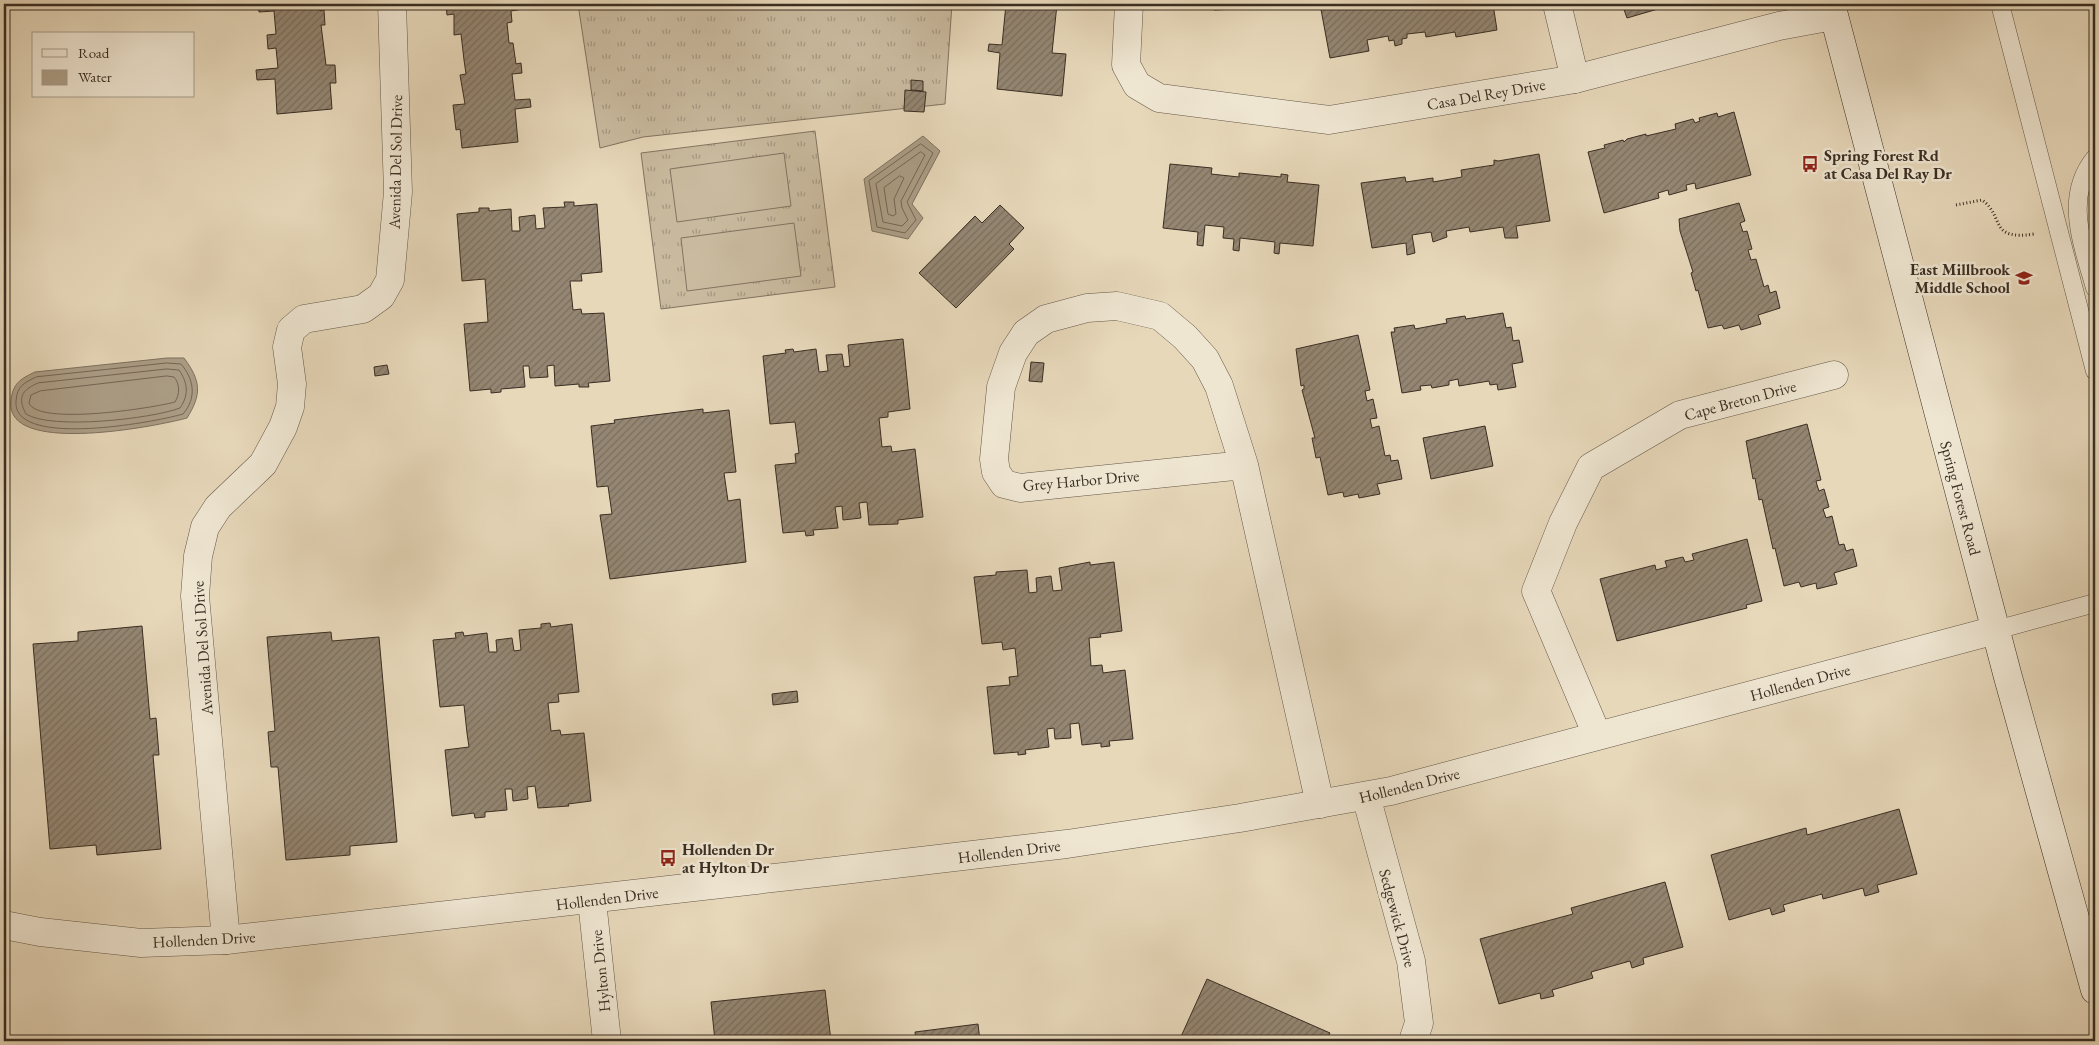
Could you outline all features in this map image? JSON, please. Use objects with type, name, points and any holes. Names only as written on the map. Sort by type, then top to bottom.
[{"type":"street","name":"Avenida Del Sol Drive","points":[[226,940],[195,596],[198,556],[205,528],[218,507],[263,464],[283,427],[290,407],[292,384],[288,347],[291,330],[304,319],[362,309],[381,296],[390,280],[398,192],[392,4]]},
{"type":"street","name":"Casa Del Rey Drive","points":[[1129,4],[1126,65],[1136,85],[1159,98],[1329,120],[1575,79],[1832,10]]},
{"type":"street","points":[[1557,4],[1575,79]]},
{"type":"street","name":"Spring Forest Road","points":[[1832,10],[1996,630],[2095,990]]},
{"type":"street","name":"Grey Harbor Drive","points":[[1244,465],[1020,488],[1004,484],[996,472],[994,459],[1001,387],[1013,353],[1026,333],[1046,320],[1087,308],[1117,306],[1160,316],[1186,337],[1206,359],[1219,386],[1244,465],[1320,804]]},
{"type":"street","name":"Cape Breton Drive","points":[[1597,735],[1536,591],[1563,523],[1591,467],[1680,415],[1834,375]]},
{"type":"street","name":"Hollenden Drive","points":[[4,925],[40,932],[141,943],[226,940],[592,901],[1067,844],[1240,818],[1366,796],[1996,630]]},
{"type":"street","name":"Sedgewick Drive","points":[[1366,796],[1411,961],[1419,1023],[1413,1041]]},
{"type":"street","name":"Hylton Drive","points":[[592,901],[608,1041]]},
{"type":"lane","points":[[2000,4],[2095,371]]},
{"type":"lane","points":[[2095,158],[2078,188],[2077,216],[2095,288]]},
{"type":"lane","points":[[1996,630],[2095,603]]},
{"type":"path","points":[[1956,205],[1982,200],[1988,204],[1998,226],[2007,232],[2020,236],[2036,233]]},
{"type":"green space","points":[[578,4],[952,4],[945,104],[643,137],[600,148]]},
{"type":"green space","points":[[815,131],[835,287],[661,309],[641,153]]},
{"type":"green space","points":[[784,153],[791,206],[677,222],[670,169]]},
{"type":"green space","points":[[794,223],[801,276],[687,291],[681,238]]},
{"type":"water","points":[[923,136],[940,151],[912,204],[923,218],[908,239],[872,231],[864,179]]},
{"type":"water","points":[[167,358],[184,358],[194,374],[198,388],[197,395],[187,418],[117,431],[86,433],[57,433],[32,428],[16,419],[11,402],[15,386],[25,377],[35,372]]},
{"type":"building","points":[[258,4],[320,4],[320,11],[324,10],[325,25],[321,25],[326,65],[335,65],[336,83],[330,83],[332,109],[277,114],[275,79],[257,80],[256,70],[278,68],[276,48],[268,49],[267,35],[276,34],[274,11],[259,12]]},
{"type":"building","points":[[446,4],[523,4],[523,9],[511,11],[512,22],[507,23],[509,43],[513,43],[516,64],[521,63],[522,73],[512,74],[515,100],[530,99],[531,107],[515,109],[518,142],[462,148],[460,129],[456,130],[453,105],[465,104],[460,75],[466,74],[461,34],[454,35],[454,14],[447,15]]},
{"type":"building","points":[[1006,4],[1057,4],[1052,53],[1066,54],[1062,96],[997,89],[1000,53],[988,51],[989,44],[1002,45]]},
{"type":"building","points":[[1213,4],[1280,4],[1280,7],[1214,10]]},
{"type":"building","points":[[1320,4],[1493,4],[1497,30],[1456,37],[1455,32],[1426,37],[1425,32],[1407,34],[1407,38],[1402,39],[1402,44],[1395,46],[1394,40],[1389,41],[1388,36],[1367,40],[1369,51],[1330,58]]},
{"type":"building","points":[[1622,4],[1675,4],[1627,18]]},
{"type":"building","points":[[911,80],[923,81],[923,91],[911,90]]},
{"type":"building","points":[[905,90],[926,92],[924,112],[904,111]]},
{"type":"building","points":[[1734,112],[1751,175],[1696,189],[1695,183],[1686,185],[1687,190],[1669,195],[1668,190],[1658,193],[1659,198],[1604,213],[1588,152],[1605,148],[1604,145],[1623,140],[1624,142],[1627,139],[1646,134],[1646,136],[1676,129],[1675,124],[1693,119],[1695,123],[1700,121],[1699,118],[1717,113],[1718,117]]},
{"type":"building","points":[[1539,154],[1550,221],[1516,226],[1518,238],[1505,238],[1503,227],[1470,232],[1469,227],[1446,231],[1447,237],[1433,242],[1431,232],[1412,235],[1415,253],[1407,255],[1406,243],[1372,248],[1361,183],[1405,177],[1406,182],[1433,178],[1433,182],[1462,177],[1461,170],[1494,165],[1494,160],[1498,161]]},
{"type":"building","points":[[1170,164],[1212,168],[1211,174],[1239,177],[1239,173],[1281,177],[1281,174],[1288,175],[1287,182],[1319,185],[1313,246],[1280,243],[1279,254],[1274,253],[1275,242],[1240,238],[1239,251],[1233,250],[1234,239],[1223,238],[1224,227],[1205,225],[1203,246],[1197,245],[1198,232],[1163,228]]},
{"type":"building","points":[[564,202],[574,202],[574,206],[597,204],[602,272],[581,274],[582,281],[570,281],[573,310],[581,309],[582,314],[604,313],[610,381],[588,383],[589,387],[579,387],[579,384],[555,386],[554,365],[547,366],[548,377],[530,378],[529,366],[523,366],[525,387],[501,389],[501,392],[491,393],[491,389],[470,391],[464,324],[488,322],[485,279],[462,281],[457,214],[479,212],[479,208],[489,208],[489,211],[511,209],[512,231],[520,231],[519,217],[535,215],[536,229],[545,228],[543,208],[565,207]]},
{"type":"building","points":[[1739,203],[1745,221],[1740,223],[1743,232],[1747,231],[1752,249],[1748,250],[1751,260],[1756,259],[1764,287],[1768,285],[1770,293],[1776,291],[1780,308],[1758,315],[1761,324],[1741,330],[1739,325],[1724,329],[1722,325],[1708,328],[1698,290],[1696,291],[1691,273],[1693,272],[1680,231],[1679,219]]},
{"type":"building","points":[[1000,205],[1024,228],[1009,244],[1014,249],[956,308],[919,273],[975,216],[982,223]]},
{"type":"building","points":[[1503,313],[1506,328],[1511,327],[1513,341],[1519,340],[1523,362],[1512,364],[1516,387],[1498,390],[1497,384],[1490,385],[1489,381],[1459,386],[1458,379],[1449,381],[1449,385],[1432,388],[1431,385],[1420,386],[1421,390],[1402,393],[1391,332],[1395,332],[1394,328],[1414,325],[1415,329],[1447,323],[1446,319],[1465,316],[1466,319]]},
{"type":"building","points":[[1358,335],[1370,390],[1365,391],[1367,401],[1373,399],[1377,418],[1370,419],[1372,428],[1379,426],[1385,456],[1390,455],[1391,461],[1398,460],[1402,479],[1377,484],[1380,494],[1359,498],[1358,494],[1344,497],[1343,492],[1328,495],[1320,457],[1316,458],[1312,438],[1315,438],[1302,390],[1304,385],[1301,386],[1296,349]]},
{"type":"building","points":[[903,339],[910,409],[888,412],[888,417],[879,418],[882,447],[891,446],[892,452],[915,449],[923,517],[898,520],[898,524],[869,525],[867,502],[859,503],[861,518],[843,520],[842,506],[835,507],[838,528],[813,530],[814,535],[806,536],[805,531],[783,533],[775,465],[796,463],[795,454],[799,453],[795,422],[770,424],[763,356],[786,353],[785,350],[793,349],[794,352],[816,349],[819,372],[828,371],[826,355],[842,354],[844,367],[850,366],[848,345]]},
{"type":"building","points":[[1031,362],[1044,363],[1042,382],[1029,381]]},
{"type":"building","points":[[387,365],[389,374],[375,376],[374,367]]},
{"type":"building","points":[[703,409],[703,413],[729,410],[736,472],[724,473],[728,501],[740,499],[746,562],[610,579],[600,515],[612,514],[608,486],[597,487],[591,426],[615,423],[614,420]]},
{"type":"building","points":[[1807,424],[1821,480],[1816,481],[1817,485],[1819,491],[1824,489],[1829,507],[1823,509],[1826,518],[1832,516],[1839,545],[1844,544],[1846,551],[1853,549],[1857,566],[1834,573],[1837,584],[1817,589],[1816,583],[1801,587],[1799,582],[1784,586],[1775,548],[1773,549],[1762,499],[1759,500],[1755,478],[1753,479],[1746,441]]},
{"type":"building","points":[[1485,426],[1493,466],[1431,479],[1423,438]]},
{"type":"building","points":[[1747,539],[1762,601],[1746,605],[1747,608],[1617,641],[1600,579],[1655,565],[1656,570],[1667,567],[1665,561],[1683,557],[1685,562],[1694,560],[1692,554]]},
{"type":"building","points":[[1090,562],[1090,565],[1114,562],[1122,631],[1100,634],[1101,637],[1089,638],[1091,666],[1102,665],[1103,673],[1125,670],[1133,739],[1109,741],[1110,746],[1101,747],[1101,743],[1082,745],[1079,723],[1070,724],[1071,738],[1055,739],[1054,728],[1047,729],[1049,747],[1025,750],[1026,754],[1018,755],[1018,752],[994,754],[987,687],[1010,685],[1009,677],[1018,676],[1015,648],[1003,650],[1002,642],[982,644],[974,577],[996,575],[996,572],[1027,570],[1029,593],[1037,592],[1036,578],[1051,576],[1053,591],[1062,590],[1059,568]]},
{"type":"building","points":[[550,623],[551,627],[572,624],[579,692],[558,694],[559,702],[548,703],[551,731],[560,730],[561,735],[584,733],[591,801],[568,804],[569,806],[538,808],[535,786],[527,787],[528,799],[513,801],[512,789],[505,789],[507,810],[485,812],[485,817],[475,818],[474,813],[452,816],[445,750],[469,747],[464,705],[440,707],[433,640],[456,638],[455,633],[463,632],[464,636],[487,633],[489,652],[497,652],[496,640],[512,638],[514,651],[521,650],[519,630],[541,628],[541,624]]},
{"type":"building","points":[[142,626],[150,719],[156,718],[159,755],[153,755],[161,849],[97,855],[96,845],[50,849],[33,644],[78,641],[78,632]]},
{"type":"building","points":[[331,632],[332,641],[379,637],[397,842],[350,846],[350,855],[286,860],[278,767],[271,767],[268,732],[275,731],[267,637]]},
{"type":"building","points":[[797,691],[798,702],[773,705],[772,694]]},
{"type":"building","points":[[1899,809],[1917,874],[1877,885],[1879,892],[1865,896],[1863,888],[1823,899],[1822,894],[1783,905],[1785,911],[1772,915],[1770,908],[1729,920],[1711,855],[1806,828],[1807,835]]},
{"type":"building","points":[[1665,882],[1683,947],[1643,958],[1644,964],[1632,968],[1630,961],[1591,972],[1593,978],[1552,990],[1554,996],[1541,999],[1540,993],[1499,1004],[1480,939],[1573,914],[1571,908]]},
{"type":"building","points":[[1207,979],[1330,1033],[1326,1041],[1179,1041]]},
{"type":"building","points":[[825,990],[831,1041],[715,1041],[711,1002]]},
{"type":"building","points":[[978,1024],[980,1041],[916,1041],[915,1032]]},
{"type":"place","name":"Spring Forest Rd at Casa Del Ray Dr","points":[[1810,164]]},
{"type":"place","name":"East Millbrook Middle School","points":[[2024,278]]},
{"type":"place","name":"Hollenden Dr at Hylton Dr","points":[[668,858]]}]
